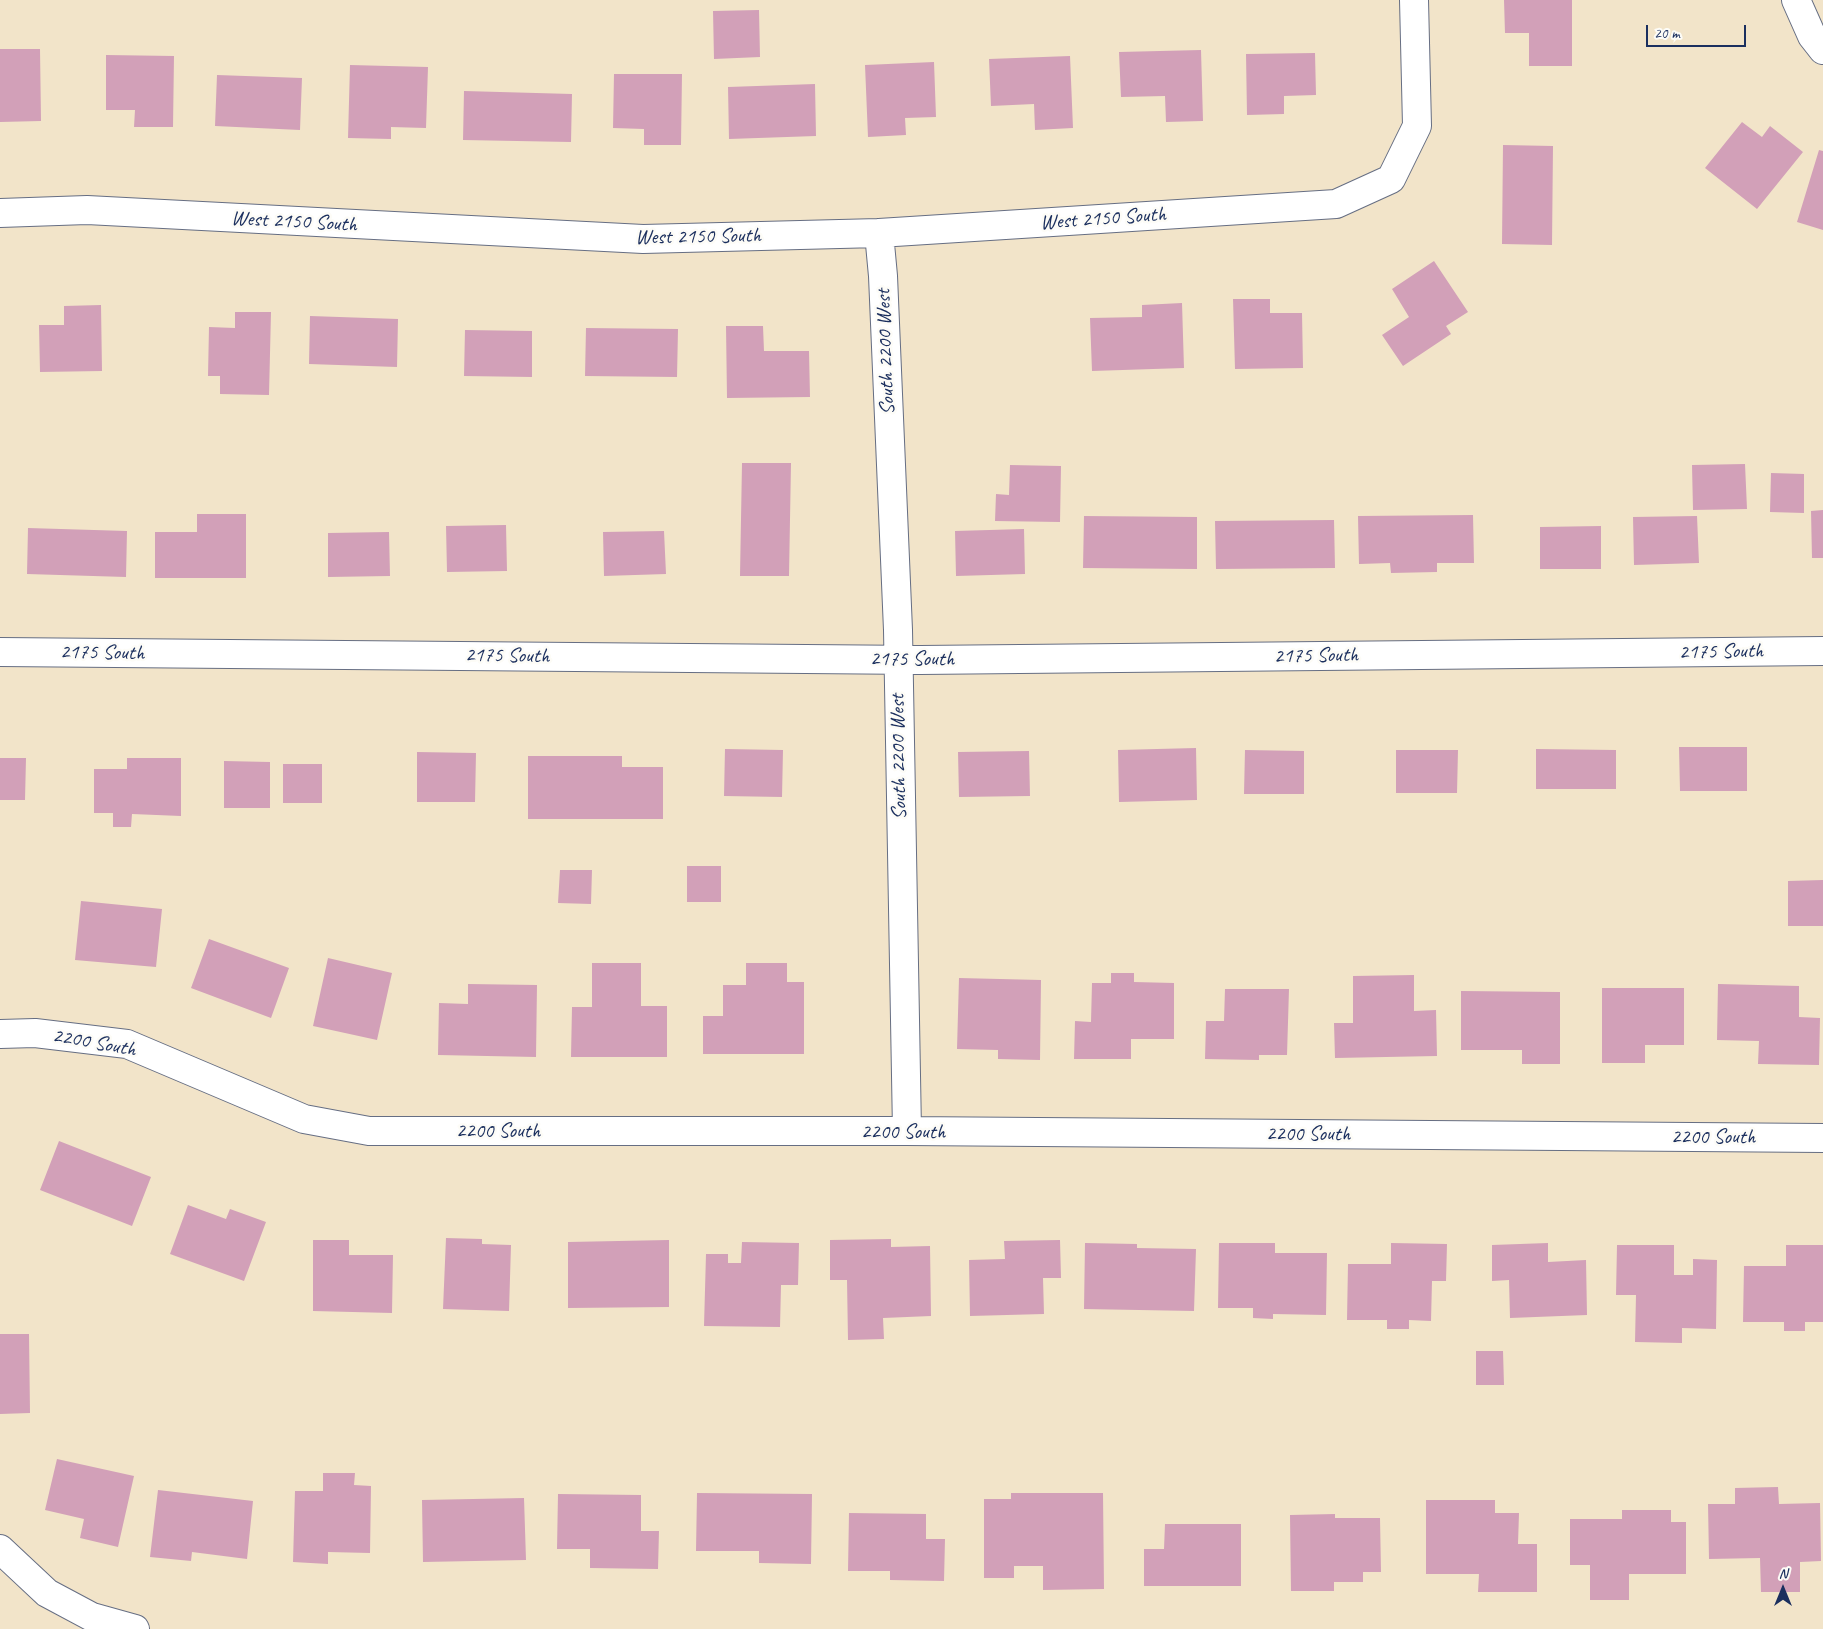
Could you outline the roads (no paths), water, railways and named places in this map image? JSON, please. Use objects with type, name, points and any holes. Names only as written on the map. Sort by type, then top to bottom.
[{"type":"street","name":"West 2150 South","points":[[0,213],[87,210],[644,239],[879,233],[1336,204],[1391,179],[1417,126],[1414,0]]},
{"type":"street","points":[[1796,0],[1812,36],[1823,50]]},
{"type":"street","name":"South 2200 West","points":[[879,233],[884,296],[897,660],[907,1131]]},
{"type":"street","name":"2175 South","points":[[0,652],[897,660],[1823,651]]},
{"type":"street","name":"2200 South","points":[[0,1034],[35,1033],[127,1044],[304,1119],[369,1131],[907,1131],[1823,1138]]},
{"type":"street","points":[[0,1550],[47,1594],[92,1617],[135,1629]]}]
